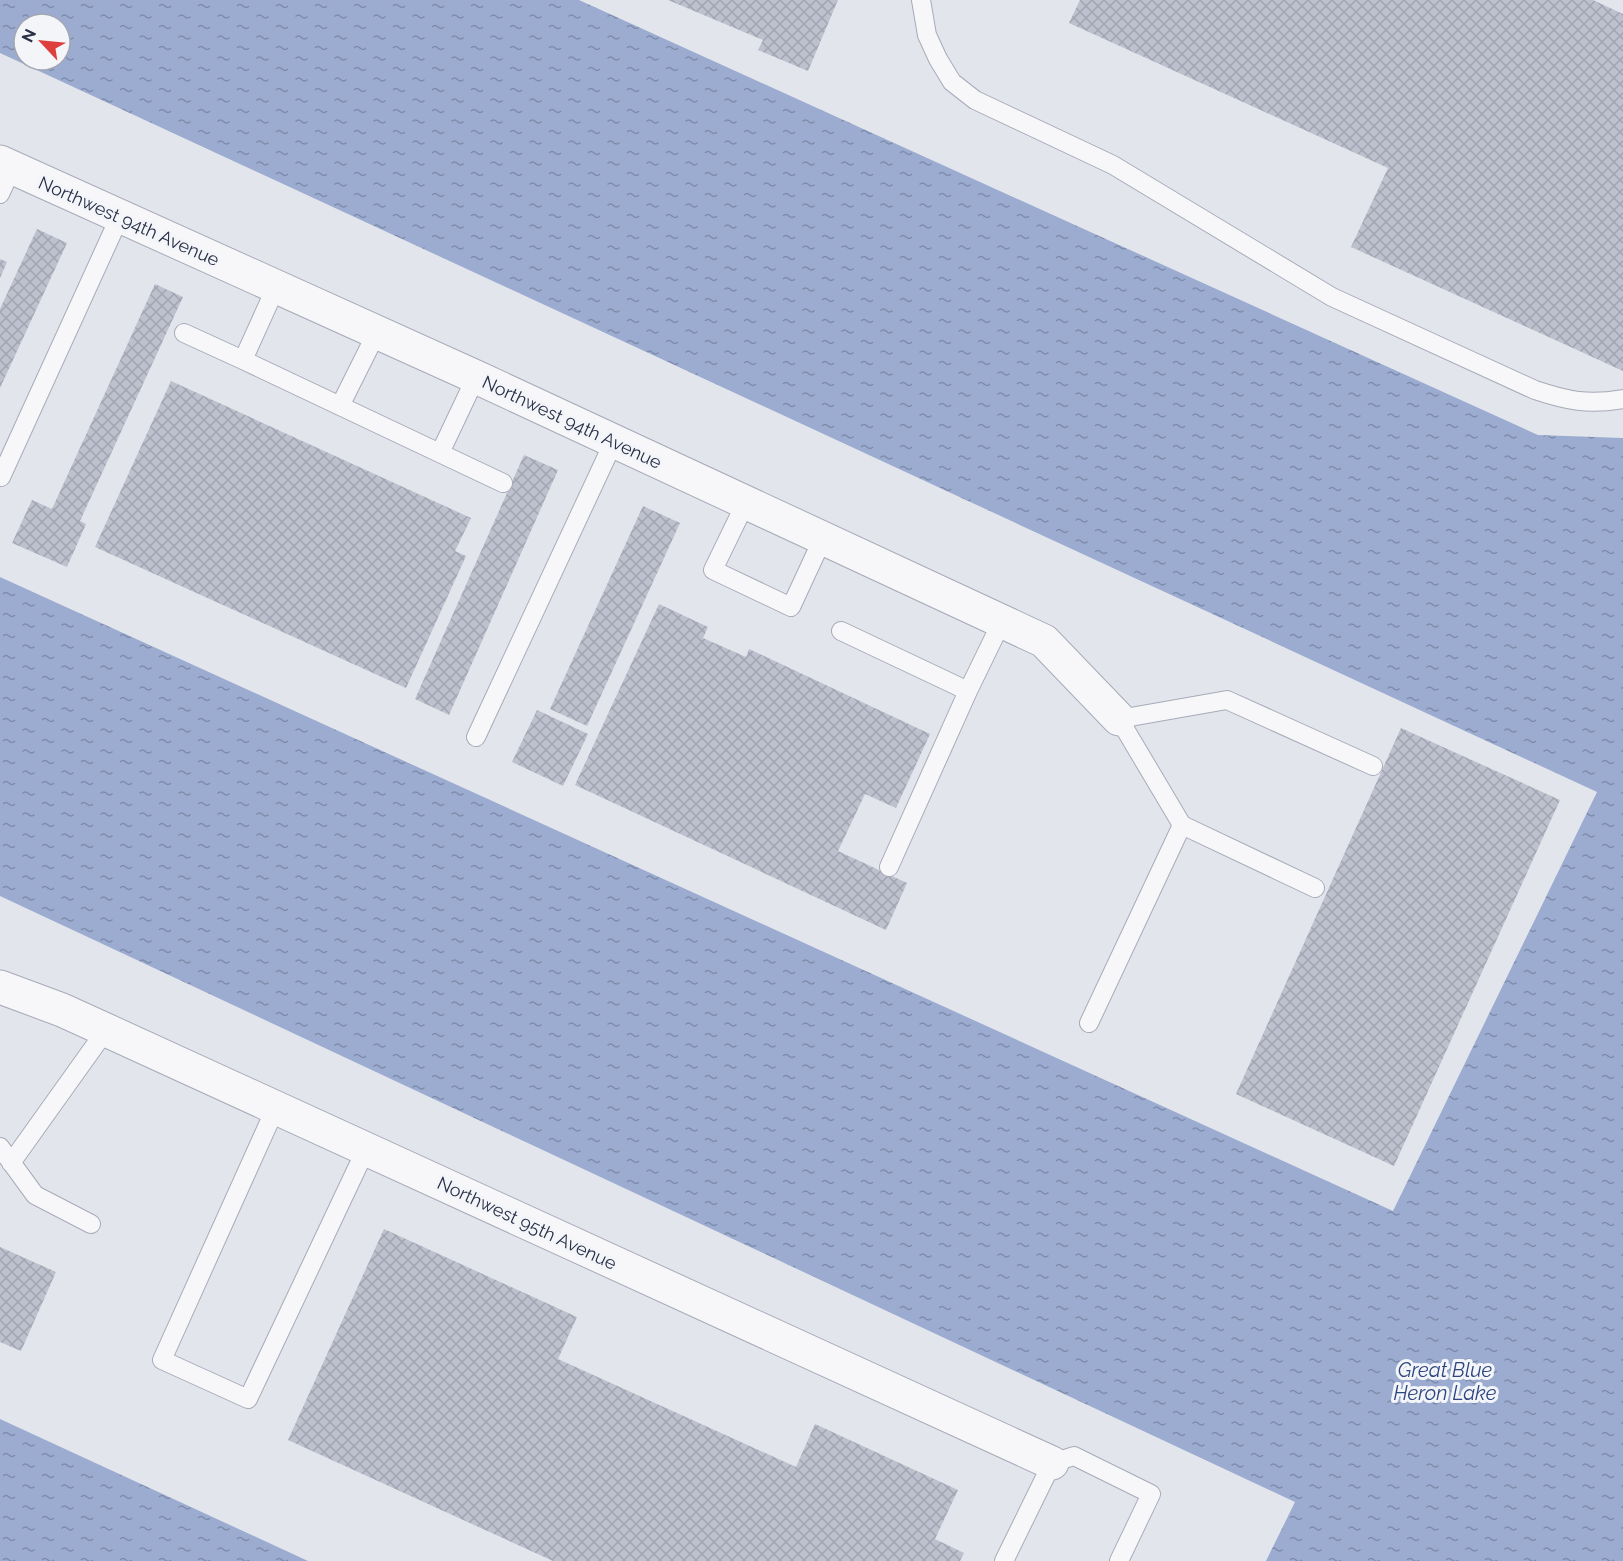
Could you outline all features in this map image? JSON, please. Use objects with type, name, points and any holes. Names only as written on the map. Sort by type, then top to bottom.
[{"type":"street","name":"Northwest 94th Avenue","points":[[4,175],[120,216],[476,377],[1044,641],[1119,719]]},
{"type":"street","name":"Northwest 95th Avenue","points":[[0,987],[62,1010],[1052,1463]]},
{"type":"lane","points":[[921,0],[927,35],[938,59],[952,82],[975,100],[1113,165],[1342,302],[1536,390],[1567,400],[1589,402],[1623,399]]},
{"type":"lane","points":[[1,477],[120,216]]},
{"type":"lane","points":[[243,360],[276,287]]},
{"type":"lane","points":[[340,406],[377,332]]},
{"type":"lane","points":[[184,333],[503,483]]},
{"type":"lane","points":[[440,453],[476,377]]},
{"type":"lane","points":[[476,737],[614,441]]},
{"type":"lane","points":[[746,502],[713,570],[791,607],[823,538]]},
{"type":"lane","points":[[889,867],[1002,621]]},
{"type":"lane","points":[[841,631],[968,691]]},
{"type":"lane","points":[[1315,888],[1182,825],[1119,719],[1227,700],[1373,766]]},
{"type":"lane","points":[[1089,1023],[1182,825]]},
{"type":"lane","points":[[11,1163],[106,1030]]},
{"type":"lane","points":[[276,1107],[162,1360],[248,1399],[366,1149]]},
{"type":"lane","points":[[0,1147],[35,1195],[91,1224]]},
{"type":"lane","points":[[1004,1561],[1052,1463],[1074,1456],[1151,1494],[1119,1561]]},
{"type":"water","name":"Great Blue Heron Lake","points":[[0,0],[579,0],[1538,435],[1623,438],[1623,1561],[1266,1561],[1295,1502],[0,896],[0,577],[1393,1211],[1597,792],[41,72],[72,72],[72,12],[12,12],[12,59],[0,53]]},
{"type":"water","points":[[0,1419],[308,1561],[0,1561]]},
{"type":"building","points":[[668,0],[838,0],[808,71],[758,50],[763,40]]},
{"type":"building","points":[[1080,0],[1593,0],[1623,14],[1623,371],[1351,247],[1388,168],[1069,23]]},
{"type":"building","points":[[37,229],[67,243],[0,388],[0,309]]},
{"type":"building","points":[[0,259],[7,262],[0,278]]},
{"type":"building","points":[[155,284],[183,297],[80,521],[86,524],[67,567],[12,543],[32,500],[52,509]]},
{"type":"building","points":[[171,381],[471,518],[455,551],[466,556],[406,688],[95,547]]},
{"type":"building","points":[[524,455],[558,470],[449,715],[415,699]]},
{"type":"building","points":[[643,506],[680,523],[587,726],[550,709]]},
{"type":"building","points":[[659,604],[708,627],[703,638],[746,657],[749,649],[930,734],[896,808],[865,794],[838,851],[907,883],[886,930],[575,785]]},
{"type":"building","points":[[537,710],[588,734],[563,786],[512,762]]},
{"type":"building","points":[[1401,728],[1560,800],[1394,1166],[1236,1094]]},
{"type":"building","points":[[384,1229],[577,1317],[558,1359],[796,1467],[815,1424],[958,1490],[935,1539],[964,1553],[960,1561],[553,1561],[288,1440]]},
{"type":"building","points":[[0,1247],[56,1272],[21,1351],[0,1342]]}]
